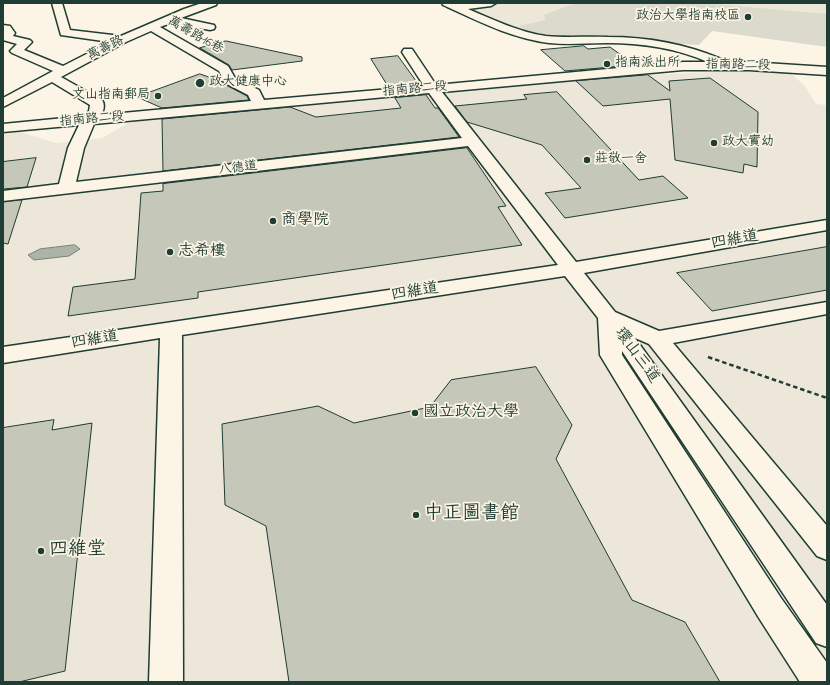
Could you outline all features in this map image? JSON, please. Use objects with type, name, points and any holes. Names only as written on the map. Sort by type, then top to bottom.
[{"type":"street","points":[[58,3],[66,33],[122,40]]},
{"type":"street","name":"萬壽路","points":[[3,103],[66,72],[122,40],[169,19],[212,3]]},
{"type":"street","points":[[452,5],[491,3]]},
{"type":"street","points":[[452,5],[514,32],[534,37],[561,40],[622,41],[673,47],[698,53],[723,65]]},
{"type":"street","points":[[169,19],[210,27]]},
{"type":"street","name":"萬壽路16巷","points":[[152,27],[224,69],[230,80],[254,93],[259,104]]},
{"type":"street","points":[[3,28],[6,28],[9,33],[3,37],[26,42],[16,51],[39,62],[66,72],[97,103],[96,112],[89,120],[76,148],[66,189]]},
{"type":"street","name":"環山三道","points":[[408,52],[432,88],[472,142],[633,350],[827,632]]},
{"type":"street","name":"指南路二段","points":[[3,128],[661,68],[723,65],[827,71]]},
{"type":"street","name":"八德道","points":[[3,196],[472,142]]},
{"type":"street","name":"四維道","points":[[3,355],[571,269],[827,225]]},
{"type":"street","points":[[657,339],[827,308]]},
{"type":"street","points":[[820,682],[770,608],[611,355],[608,317],[657,339],[827,547]]},
{"type":"street","points":[[166,682],[171,330]]},
{"type":"path","points":[[701,354],[827,398]]},
{"type":"shaded area","name":"政治大學指南校區","points":[[454,3],[827,3],[827,31],[557,30],[536,35],[528,30],[507,26]]},
{"type":"shaded area","points":[[575,3],[702,3],[827,14],[827,47],[712,31],[699,45],[556,37],[524,30],[519,26],[546,20],[544,15]]},
{"type":"shaded area","name":"國立政治大學","points":[[741,71],[790,73],[804,85],[816,104],[827,105],[827,682],[3,682],[3,134],[20,132],[56,143],[102,138],[132,121],[612,76]]},
{"type":"shaded area","points":[[75,245],[80,249],[69,256],[34,260],[28,255],[40,249]]},
{"type":"building","points":[[226,41],[302,57],[302,61],[232,70],[229,65],[200,48]]},
{"type":"building","points":[[584,46],[588,49],[610,47],[635,65],[565,71],[541,50]]},
{"type":"building","points":[[398,56],[419,85],[389,88],[371,59]]},
{"type":"building","points":[[200,74],[223,82],[224,84],[247,96],[249,100],[162,108],[137,97]]},
{"type":"building","points":[[648,75],[670,91],[669,81],[710,78],[758,112],[757,167],[744,164],[743,173],[675,160],[670,99],[603,106],[576,81]]},
{"type":"building","name":"莊敬一舍","points":[[557,92],[639,180],[663,176],[688,198],[565,218],[545,193],[581,188],[542,145],[467,122],[455,106],[527,99],[524,95]]},
{"type":"building","points":[[426,95],[435,108],[438,108],[459,137],[163,171],[162,119],[290,107],[316,117],[401,108],[395,98]]},
{"type":"building","points":[[467,148],[506,206],[498,207],[522,245],[198,292],[198,298],[68,316],[73,287],[135,279],[141,193],[163,191],[163,184]]},
{"type":"building","points":[[36,158],[27,187],[3,189],[3,162]]},
{"type":"building","points":[[22,200],[8,244],[3,243],[3,202]]},
{"type":"building","points":[[827,247],[827,290],[712,311],[677,273]]},
{"type":"building","name":"中正圖書館","points":[[536,367],[572,425],[556,459],[632,600],[685,622],[720,682],[289,682],[266,526],[225,505],[222,424],[318,406],[354,423],[430,407],[451,380]]},
{"type":"building","name":"四維堂","points":[[54,420],[52,430],[92,423],[65,671],[19,682],[3,682],[3,428]]},
{"type":"place","name":"政治大學指南校區","points":[[748,17]]},
{"type":"place","name":"指南派出所","points":[[607,64]]},
{"type":"place","name":"政大健康中心","points":[[200,83]]},
{"type":"place","name":"文山指南郵局","points":[[158,96]]},
{"type":"place","name":"政大實幼","points":[[714,143]]},
{"type":"place","name":"莊敬一舍","points":[[587,160]]},
{"type":"place","name":"商學院","points":[[273,221]]},
{"type":"place","name":"志希樓","points":[[170,252]]},
{"type":"place","name":"國立政治大學","points":[[415,413]]},
{"type":"place","name":"中正圖書館","points":[[416,515]]},
{"type":"place","name":"四維堂","points":[[41,551]]}]
